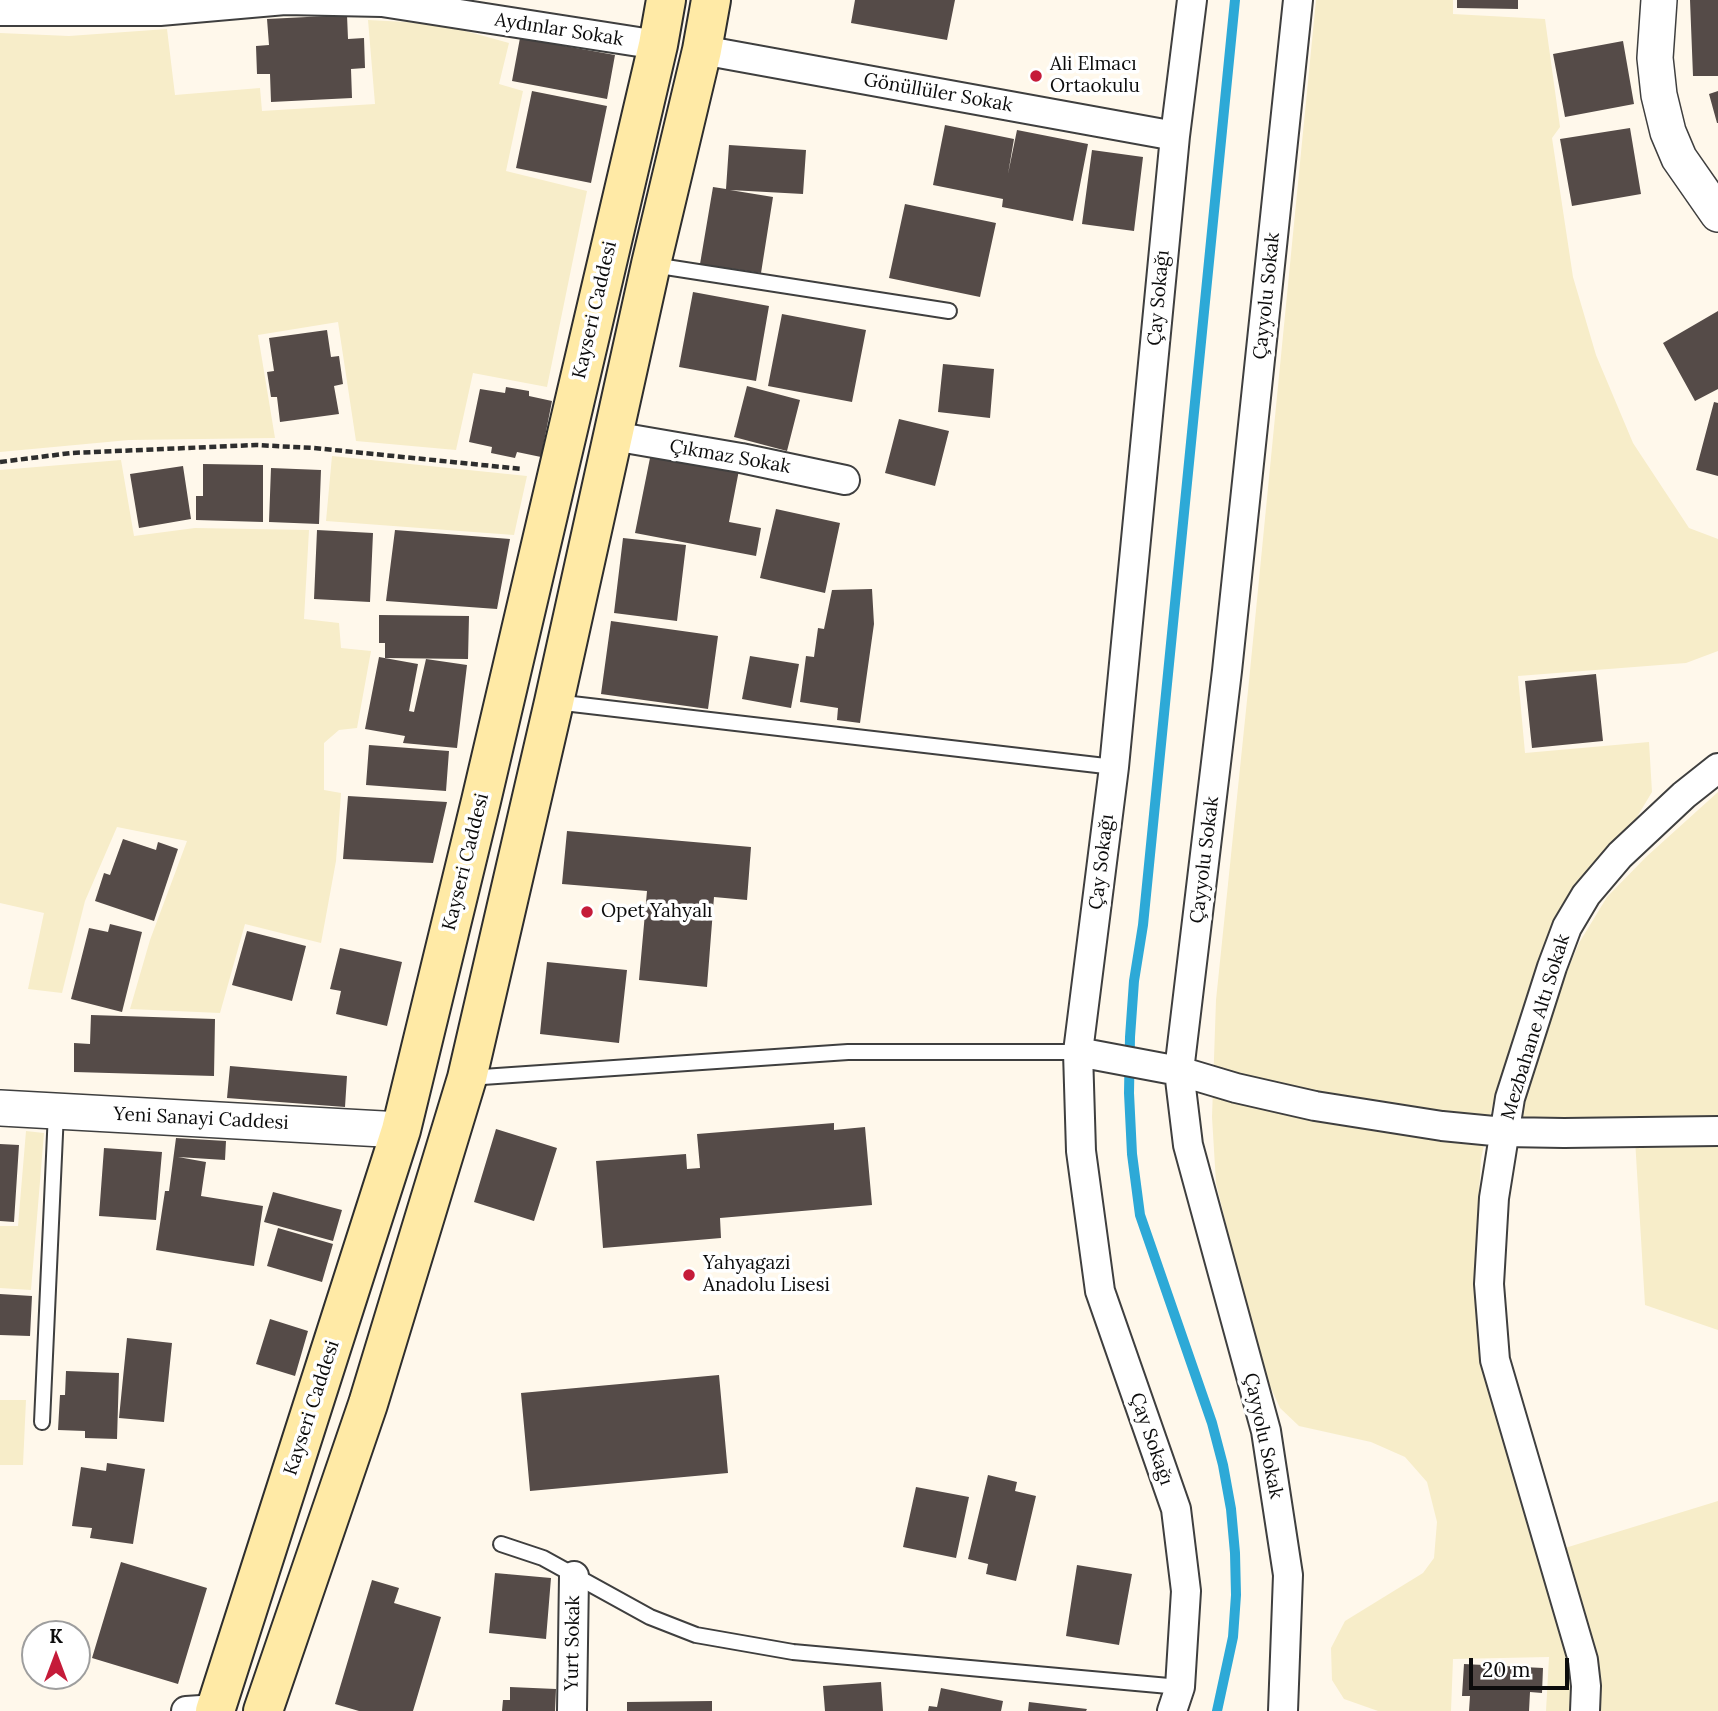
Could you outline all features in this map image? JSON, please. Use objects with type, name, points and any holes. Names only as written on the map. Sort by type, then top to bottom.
[{"type":"main road","name":"Kayseri Caddesi","points":[[206,1710],[401,1129],[484,788],[658,45],[666,0]]},
{"type":"main road","points":[[263,1711],[368,1404],[467,1078],[702,50],[711,0]]},
{"type":"street","name":"Aydınlar Sokak","points":[[0,11],[160,11],[285,0],[382,2],[658,45]]},
{"type":"street","name":"Çay Sokağı","points":[[1176,1699],[1186,1591],[1175,1509],[1100,1291],[1082,1151],[1084,1053],[1175,136],[1192,0]]},
{"type":"street","name":"Çayyolu Sokak","points":[[1283,1711],[1289,1575],[1266,1431],[1188,1145],[1180,1071],[1227,671],[1298,0]]},
{"type":"street","points":[[1659,0],[1655,58],[1659,95],[1668,132],[1679,158],[1718,214]]},
{"type":"street","name":"Gönüllüler Sokak","points":[[702,50],[1175,136]]},
{"type":"street","name":"Çıkmaz Sokak","points":[[613,436],[741,457],[845,480]]},
{"type":"street","name":"Mezbahane Altı Sokak","points":[[1585,1711],[1583,1660],[1493,1349],[1489,1284],[1494,1198],[1510,1098],[1567,927],[1587,895],[1620,855],[1684,795],[1718,768]]},
{"type":"street","points":[[1084,1053],[1180,1071],[1236,1088],[1315,1106],[1442,1126],[1504,1132],[1718,1131]]},
{"type":"street","name":"Yeni Sanayi Caddesi","points":[[0,1108],[401,1129]]},
{"type":"street","name":"Yurt Sokak","points":[[572,1711],[574,1576]]},
{"type":"lane","points":[[651,264],[949,311]]},
{"type":"lane","points":[[554,702],[1114,767]]},
{"type":"lane","points":[[467,1078],[849,1052],[1084,1053]]},
{"type":"lane","points":[[42,1422],[57,1111]]},
{"type":"lane","points":[[501,1544],[543,1558],[650,1617],[695,1635],[793,1652],[1176,1699]]},
{"type":"path","points":[[0,462],[71,453],[256,445],[381,454],[556,472]]},
{"type":"shaded area","points":[[1316,0],[1453,0],[1453,14],[1545,19],[1560,127],[1552,138],[1573,277],[1596,355],[1633,443],[1689,528],[1718,539],[1718,651],[1686,663],[1518,676],[1525,753],[1649,742],[1652,792],[1637,817],[1588,869],[1561,910],[1512,1040],[1492,1107],[1481,1159],[1477,1321],[1485,1369],[1575,1681],[1575,1711],[1546,1711],[1549,1657],[1453,1659],[1451,1711],[1378,1711],[1344,1699],[1332,1680],[1331,1648],[1345,1621],[1423,1573],[1434,1558],[1437,1522],[1427,1482],[1405,1457],[1371,1442],[1299,1426],[1280,1408],[1260,1364],[1216,1183],[1212,1117],[1216,1000]]},
{"type":"shaded area","points":[[368,20],[427,23],[509,43],[499,84],[523,91],[506,171],[587,191],[547,387],[473,373],[456,450],[356,441],[338,322],[258,335],[275,438],[129,440],[0,452],[0,33],[69,36],[167,29],[175,95],[260,88],[262,111],[375,104]]},
{"type":"shaded area","points":[[332,456],[527,476],[514,535],[326,521]]},
{"type":"shaded area","points":[[121,460],[134,536],[195,528],[309,530],[304,619],[339,623],[341,648],[371,651],[357,728],[339,730],[324,743],[324,790],[341,793],[336,861],[321,943],[245,924],[220,1013],[130,1009],[150,940],[187,841],[117,827],[85,901],[62,993],[28,989],[44,913],[0,903],[0,470]]},
{"type":"shaded area","points":[[1718,792],[1718,1330],[1645,1305],[1635,1139],[1511,1145],[1557,995],[1579,943],[1607,897],[1646,857]]},
{"type":"shaded area","points":[[26,1131],[44,1133],[31,1290],[0,1288],[0,1226],[18,1226]]},
{"type":"shaded area","points":[[0,1400],[26,1400],[23,1465],[0,1465]]},
{"type":"shaded area","points":[[1718,1501],[1718,1711],[1600,1711],[1598,1667],[1585,1611],[1565,1548]]},
{"type":"building","points":[[855,0],[955,0],[947,40],[851,23]]},
{"type":"building","points":[[1457,0],[1518,0],[1518,9],[1457,8]]},
{"type":"building","points":[[1690,0],[1718,0],[1718,76],[1693,76]]},
{"type":"building","points":[[347,15],[348,39],[364,38],[365,68],[351,69],[352,98],[271,102],[270,74],[257,74],[256,46],[269,45],[267,19]]},
{"type":"building","points":[[520,38],[615,55],[607,99],[512,81]]},
{"type":"building","points":[[1623,41],[1634,104],[1565,117],[1553,54]]},
{"type":"building","points":[[532,91],[607,106],[591,183],[516,168]]},
{"type":"building","points":[[1718,91],[1718,123],[1717,123],[1709,94]]},
{"type":"building","points":[[945,125],[1014,139],[1008,174],[1017,130],[1088,144],[1073,221],[1002,207],[1003,199],[933,185]]},
{"type":"building","points":[[1630,128],[1641,194],[1572,206],[1560,139]]},
{"type":"building","points":[[729,145],[806,150],[803,194],[730,190],[773,197],[761,273],[700,264],[713,187],[726,189]]},
{"type":"building","points":[[1092,150],[1143,157],[1134,231],[1082,224]]},
{"type":"building","points":[[905,204],[996,223],[980,297],[889,278]]},
{"type":"building","points":[[693,292],[769,306],[756,381],[679,367]]},
{"type":"building","points":[[1718,311],[1718,389],[1695,401],[1663,343]]},
{"type":"building","points":[[782,314],[866,330],[852,402],[768,386]]},
{"type":"building","points":[[327,330],[331,357],[339,356],[343,384],[334,386],[339,414],[280,422],[277,397],[271,397],[267,372],[274,371],[269,338]]},
{"type":"building","points":[[943,364],[994,369],[990,418],[938,412]]},
{"type":"building","points":[[747,386],[800,400],[787,451],[734,437]]},
{"type":"building","points":[[506,387],[529,391],[529,396],[552,401],[541,457],[517,452],[515,458],[491,453],[492,447],[469,442],[480,389],[505,393]]},
{"type":"building","points":[[1714,402],[1718,403],[1718,476],[1696,470]]},
{"type":"building","points":[[899,419],[949,431],[935,486],[885,473]]},
{"type":"building","points":[[651,453],[739,470],[729,522],[761,528],[756,556],[635,533]]},
{"type":"building","points":[[203,464],[263,465],[263,522],[196,520],[196,496],[203,496]]},
{"type":"building","points":[[183,466],[191,519],[139,528],[130,474]]},
{"type":"building","points":[[271,468],[321,470],[319,524],[269,522]]},
{"type":"building","points":[[776,509],[840,523],[825,593],[760,578]]},
{"type":"building","points":[[317,530],[373,533],[370,602],[314,599]]},
{"type":"building","points":[[395,530],[510,539],[497,609],[386,601]]},
{"type":"building","points":[[623,538],[686,545],[677,621],[614,613]]},
{"type":"building","points":[[872,589],[874,624],[860,723],[837,720],[838,708],[800,702],[806,656],[814,657],[818,628],[824,629],[832,590]]},
{"type":"building","points":[[379,615],[469,616],[468,659],[385,658],[385,643],[379,643]]},
{"type":"building","points":[[611,621],[718,636],[708,709],[601,694]]},
{"type":"building","points":[[750,656],[799,664],[791,708],[742,699]]},
{"type":"building","points":[[379,657],[418,664],[409,711],[414,712],[426,659],[467,665],[457,748],[403,743],[405,736],[365,729]]},
{"type":"building","points":[[1596,674],[1603,741],[1532,748],[1525,681]]},
{"type":"building","points":[[369,745],[449,751],[446,791],[366,785]]},
{"type":"building","points":[[348,796],[447,802],[433,863],[343,859]]},
{"type":"building","points":[[567,831],[751,847],[747,900],[714,897],[707,987],[639,980],[647,891],[562,884]]},
{"type":"building","points":[[123,839],[156,850],[158,842],[178,849],[154,921],[95,901],[104,873],[110,875]]},
{"type":"building","points":[[110,924],[142,932],[122,1012],[71,999],[89,928],[108,932]]},
{"type":"building","points":[[247,931],[306,946],[292,1001],[232,985]]},
{"type":"building","points":[[340,948],[402,962],[387,1026],[336,1014],[341,991],[330,989]]},
{"type":"building","points":[[547,962],[627,970],[619,1043],[540,1034]]},
{"type":"building","points":[[91,1015],[215,1019],[214,1076],[74,1072],[74,1043],[90,1044]]},
{"type":"building","points":[[230,1066],[347,1076],[345,1107],[227,1098]]},
{"type":"building","points":[[834,1123],[834,1130],[865,1127],[872,1205],[720,1218],[721,1238],[603,1248],[596,1161],[686,1154],[687,1169],[700,1168],[697,1134]]},
{"type":"building","points":[[496,1129],[557,1148],[534,1221],[474,1202]]},
{"type":"building","points":[[176,1138],[226,1141],[225,1160],[178,1157],[206,1162],[201,1196],[263,1206],[254,1266],[156,1250],[165,1191],[169,1191]]},
{"type":"building","points":[[0,1144],[19,1145],[14,1222],[0,1221]]},
{"type":"building","points":[[104,1148],[162,1152],[156,1220],[99,1216]]},
{"type":"building","points":[[273,1192],[342,1210],[333,1241],[264,1222]]},
{"type":"building","points":[[278,1228],[333,1244],[322,1282],[267,1266]]},
{"type":"building","points":[[0,1294],[32,1296],[30,1336],[0,1335]]},
{"type":"building","points":[[270,1319],[308,1331],[295,1376],[256,1364]]},
{"type":"building","points":[[127,1338],[172,1343],[164,1422],[119,1418]]},
{"type":"building","points":[[66,1371],[119,1373],[117,1439],[85,1438],[85,1431],[58,1430],[60,1395],[65,1395]]},
{"type":"building","points":[[719,1375],[728,1473],[530,1491],[521,1393]]},
{"type":"building","points":[[107,1463],[145,1469],[133,1544],[90,1538],[92,1528],[72,1526],[81,1467],[106,1471]]},
{"type":"building","points":[[988,1475],[1017,1482],[1015,1491],[1036,1496],[1016,1581],[986,1574],[988,1564],[968,1559]]},
{"type":"building","points":[[916,1487],[969,1497],[956,1558],[903,1547]]},
{"type":"building","points":[[121,1562],[207,1588],[178,1684],[92,1658]]},
{"type":"building","points":[[1077,1565],[1132,1574],[1119,1645],[1066,1636]]},
{"type":"building","points":[[495,1573],[551,1578],[546,1639],[489,1633]]},
{"type":"building","points":[[372,1580],[399,1588],[394,1603],[441,1617],[413,1711],[359,1711],[335,1704]]},
{"type":"building","points":[[1464,1664],[1543,1668],[1542,1693],[1530,1692],[1529,1711],[1469,1711],[1470,1696],[1462,1696]]},
{"type":"building","points":[[881,1682],[883,1711],[825,1711],[823,1686]]},
{"type":"building","points":[[510,1687],[556,1689],[555,1711],[502,1711],[503,1700],[510,1700]]},
{"type":"building","points":[[941,1688],[1003,1701],[1001,1711],[928,1711],[929,1706],[937,1707]]},
{"type":"building","points":[[712,1701],[712,1711],[627,1711],[627,1702]]},
{"type":"building","points":[[1029,1702],[1087,1709],[1028,1711]]},
{"type":"waterway","points":[[1217,1711],[1233,1637],[1236,1595],[1231,1509],[1212,1423],[1140,1215],[1132,1154],[1129,1093],[1134,981],[1143,925],[1235,0]]},
{"type":"place","name":"Ali Elmacı Ortaokulu","points":[[1036,76]]},
{"type":"place","name":"Opet Yahyalı","points":[[587,912]]},
{"type":"place","name":"Yahyagazi Anadolu Lisesi","points":[[689,1275]]}]
